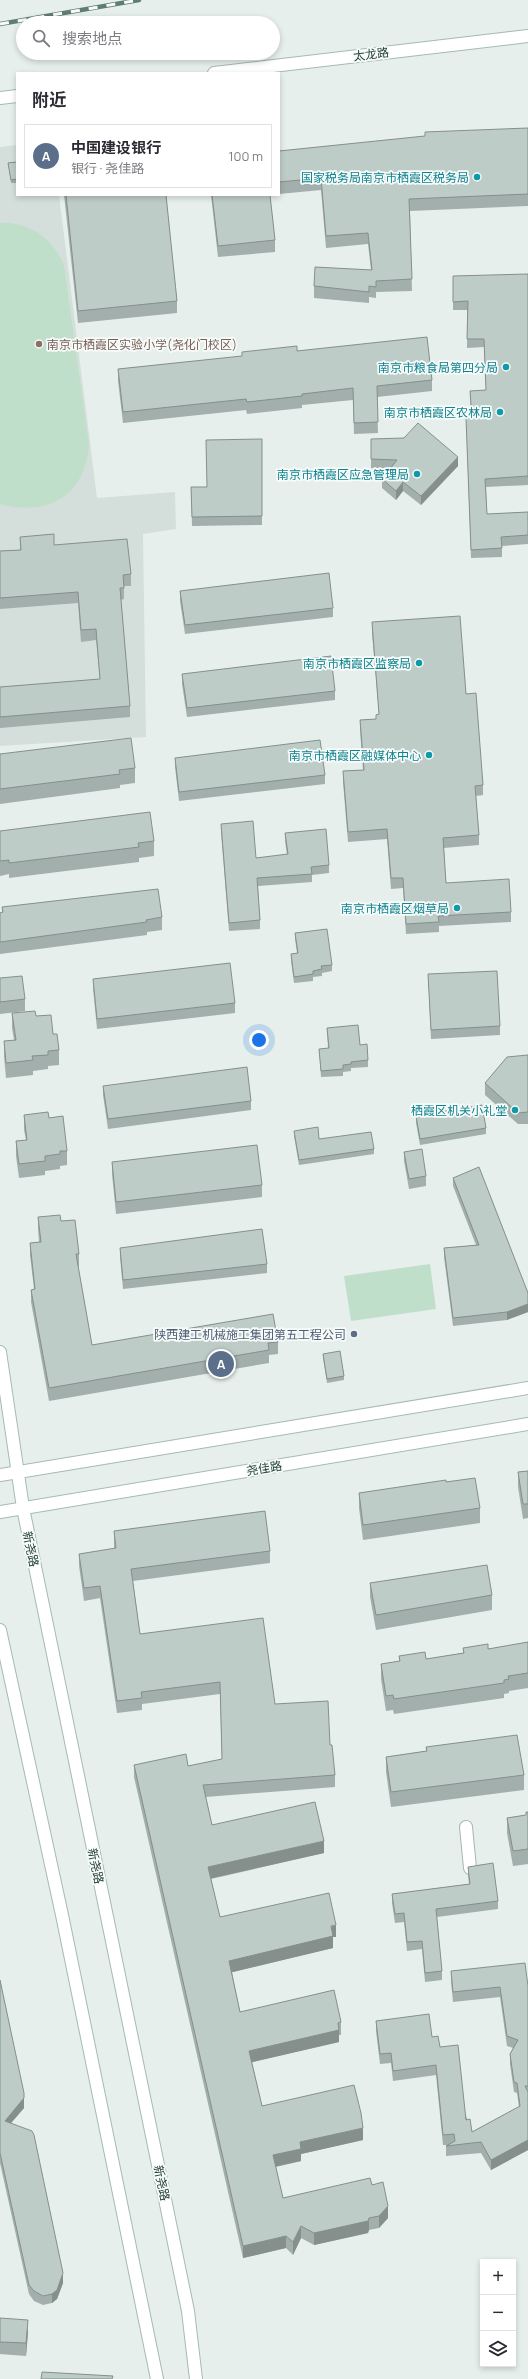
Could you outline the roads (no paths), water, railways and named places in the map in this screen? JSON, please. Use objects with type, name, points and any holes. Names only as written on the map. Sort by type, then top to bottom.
[{"type":"main road","name":"太龙路","points":[[222,72],[528,36]]},
{"type":"main road","points":[[0,98],[16,96]]},
{"type":"main road","name":"新尧路","points":[[0,1352],[16,1472],[187,2304],[196,2379]]},
{"type":"main road","points":[[0,1475],[528,1388]]},
{"type":"main road","name":"尧佳路","points":[[0,1512],[528,1424]]},
{"type":"main road","points":[[0,1630],[62,1915],[158,2379]]},
{"type":"main road","points":[[466,1827],[470,1868]]},
{"type":"railway","points":[[46,16],[139,0]]},
{"type":"railway","points":[[0,24],[16,21]]},
{"type":"place","name":"国家税务局南京市栖霞区税务局","points":[[477,177]]},
{"type":"place","name":"南京市栖霞区实验小学(尧化门校区)","points":[[39,344]]},
{"type":"place","name":"南京市粮食局第四分局","points":[[506,367]]},
{"type":"place","name":"南京市栖霞区农林局","points":[[500,412]]},
{"type":"place","name":"南京市栖霞区应急管理局","points":[[417,474]]},
{"type":"place","name":"南京市栖霞区监察局","points":[[419,663]]},
{"type":"place","name":"南京市栖霞区融媒体中心","points":[[429,755]]},
{"type":"place","name":"南京市栖霞区烟草局","points":[[457,908]]},
{"type":"place","name":"栖霞区机关小礼堂","points":[[515,1110]]},
{"type":"place","name":"陕西建工机械施工集团第五工程公司","points":[[354,1334]]},
{"type":"place","name":"中国建设银行","points":[[221,1364]]}]
